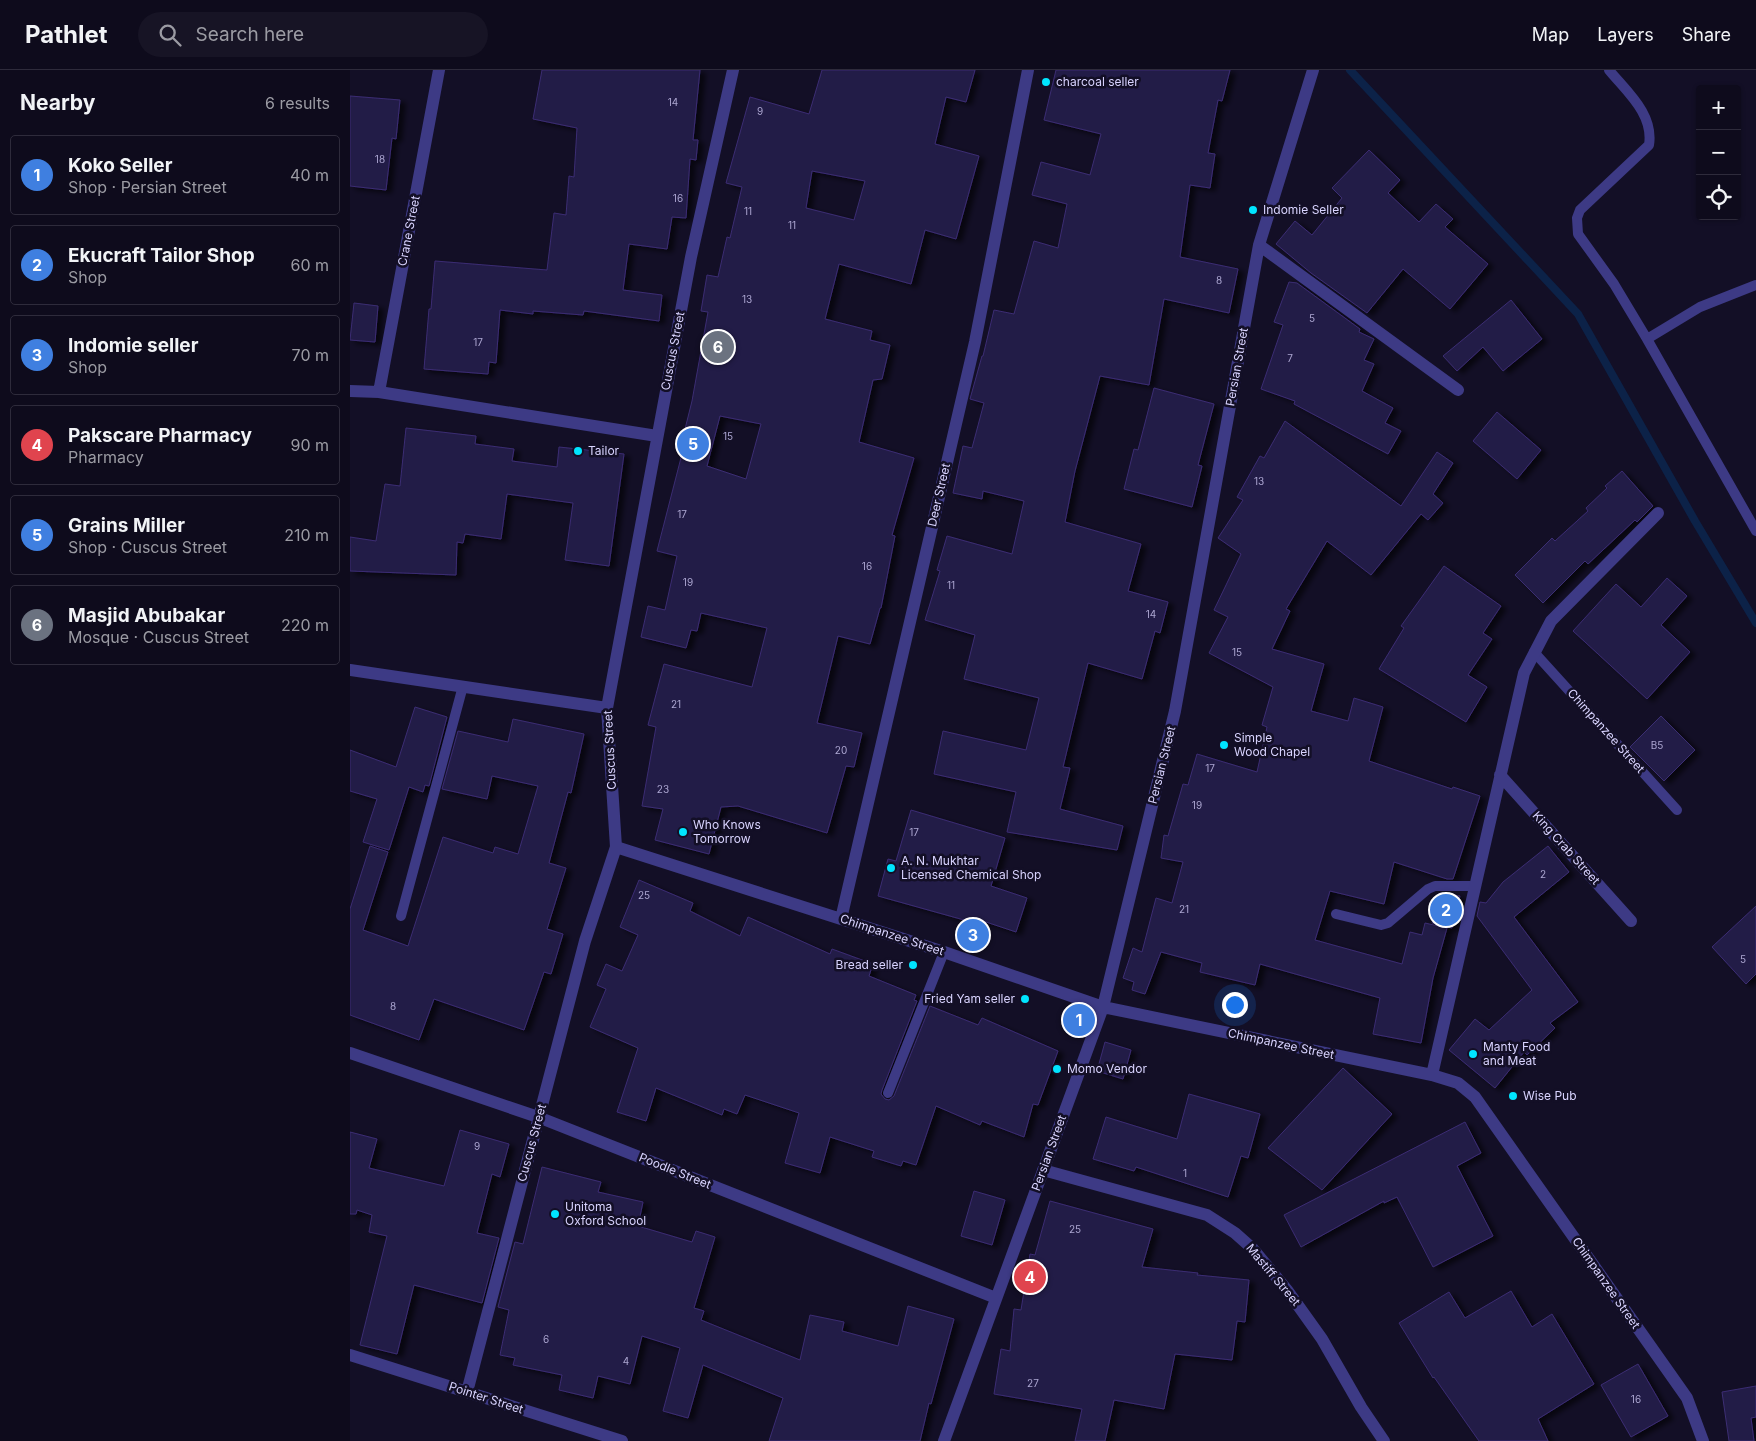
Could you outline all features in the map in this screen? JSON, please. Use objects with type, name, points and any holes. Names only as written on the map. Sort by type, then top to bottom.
[{"type":"street","name":"Crane Street","points":[[379,392],[439,70]]},
{"type":"street","name":"Cuscus Street","points":[[467,1392],[584,942],[616,847],[607,708],[691,257],[733,70]]},
{"type":"street","name":"Deer Street","points":[[841,919],[975,342],[1028,70]]},
{"type":"street","name":"Persian Street","points":[[944,1441],[1103,1007],[1175,711],[1260,244],[1313,70]]},
{"type":"street","points":[[1260,244],[1458,390]]},
{"type":"street","points":[[350,391],[379,392],[657,436]]},
{"type":"street","points":[[1432,1075],[1524,673],[1551,620],[1658,513]]},
{"type":"street","points":[[350,670],[607,708]]},
{"type":"street","name":"King Crab Street","points":[[1500,775],[1632,921]]},
{"type":"street","name":"Chimpanzee Street","points":[[616,847],[944,952],[1103,1007],[1432,1075],[1458,1083],[1476,1097],[1686,1398],[1703,1441]]},
{"type":"street","name":"Poodle Street","points":[[350,1053],[538,1118],[996,1298]]},
{"type":"street","name":"Mastiff Street","points":[[1043,1170],[1207,1215],[1235,1233],[1253,1249],[1287,1290],[1322,1339],[1361,1407],[1384,1441]]},
{"type":"street","name":"Pointer Street","points":[[350,1355],[622,1441]]},
{"type":"lane","points":[[1609,70],[1639,105],[1646,118],[1650,135],[1649,145],[1580,210],[1576,226],[1578,234],[1614,284],[1647,339],[1756,531]]},
{"type":"lane","points":[[1647,339],[1700,307],[1756,285]]},
{"type":"lane","name":"Chimpanzee Street","points":[[1534,652],[1677,810]]},
{"type":"lane","points":[[401,916],[463,686]]},
{"type":"lane","points":[[1336,914],[1381,925],[1388,923],[1428,889],[1436,886],[1475,886]]},
{"type":"lane","points":[[888,1092],[944,952]]},
{"type":"building","points":[[542,70],[700,70],[693,140],[698,140],[696,160],[690,159],[686,218],[672,217],[667,249],[629,244],[623,290],[662,295],[659,321],[584,311],[583,315],[533,311],[533,314],[500,310],[496,363],[489,362],[488,374],[424,369],[435,261],[547,270],[554,213],[566,215],[569,176],[574,177],[577,128],[533,119]]},
{"type":"building","points":[[822,70],[975,70],[966,102],[946,97],[935,144],[979,156],[956,239],[925,230],[911,284],[839,264],[825,319],[872,331],[870,340],[890,345],[882,379],[873,380],[859,442],[914,458],[892,535],[895,536],[881,608],[870,644],[838,636],[817,723],[862,733],[854,767],[846,766],[827,833],[738,806],[721,807],[709,854],[655,840],[663,809],[642,806],[656,727],[648,725],[664,664],[752,687],[767,628],[701,613],[697,631],[691,630],[686,648],[641,637],[648,606],[665,610],[677,556],[657,551],[683,450],[680,449],[692,401],[708,312],[701,311],[707,275],[718,277],[727,237],[730,238],[742,187],[726,183],[750,97],[809,114]],"holes":[[[812,171],[865,181],[854,220],[806,208]],[[720,416],[761,424],[746,479],[707,466]]]},
{"type":"building","points":[[1056,70],[1230,70],[1222,101],[1218,100],[1208,153],[1215,154],[1210,188],[1190,185],[1180,257],[1238,269],[1229,313],[1164,299],[1149,385],[1100,376],[1075,471],[1065,522],[1141,544],[1128,591],[1168,602],[1160,633],[1155,631],[1142,679],[1088,663],[1063,767],[1070,768],[1060,809],[1123,826],[1117,850],[1007,832],[1016,792],[934,774],[943,731],[1026,750],[1039,698],[964,679],[975,635],[925,620],[940,571],[937,570],[947,536],[1012,554],[1024,501],[983,491],[982,499],[953,493],[963,446],[972,448],[984,403],[970,399],[994,310],[1014,314],[1034,241],[1058,248],[1067,204],[1032,195],[1041,162],[1090,175],[1101,134],[1044,120]]},
{"type":"building","points":[[350,96],[400,100],[396,139],[392,138],[386,190],[350,186]]},
{"type":"building","points":[[1369,150],[1400,180],[1388,193],[1419,222],[1436,204],[1453,219],[1445,227],[1488,264],[1450,309],[1403,269],[1367,313],[1311,273],[1276,244],[1295,221],[1312,235],[1342,198],[1332,188]]},
{"type":"building","points":[[1289,282],[1297,283],[1360,329],[1359,332],[1374,339],[1364,360],[1374,364],[1362,391],[1393,408],[1385,423],[1401,431],[1388,454],[1294,404],[1295,401],[1261,389],[1283,325],[1274,322]]},
{"type":"building","points":[[1511,300],[1542,339],[1503,371],[1483,347],[1457,371],[1443,356]]},
{"type":"building","points":[[354,303],[378,306],[375,342],[350,340]]},
{"type":"building","points":[[1154,388],[1214,404],[1198,465],[1202,466],[1192,507],[1124,489],[1134,449],[1138,450]]},
{"type":"building","points":[[1497,412],[1541,450],[1517,479],[1473,441]]},
{"type":"building","points":[[1285,421],[1401,506],[1437,452],[1453,463],[1433,494],[1443,503],[1428,520],[1421,514],[1371,575],[1327,541],[1286,609],[1290,611],[1272,649],[1324,664],[1311,711],[1348,721],[1354,698],[1383,707],[1369,761],[1452,789],[1453,787],[1480,796],[1453,879],[1447,879],[1394,862],[1384,904],[1330,891],[1315,940],[1402,964],[1410,932],[1422,935],[1425,923],[1447,928],[1433,978],[1421,1043],[1373,1034],[1380,998],[1260,964],[1255,985],[1200,972],[1202,963],[1161,952],[1145,994],[1132,990],[1134,982],[1123,978],[1133,948],[1142,952],[1156,898],[1172,903],[1183,862],[1161,858],[1164,835],[1168,836],[1183,784],[1188,785],[1197,754],[1257,772],[1267,727],[1262,725],[1273,687],[1209,653],[1228,617],[1214,610],[1241,554],[1218,538],[1243,500],[1237,497],[1260,456],[1264,458]]},
{"type":"building","points":[[406,428],[476,436],[475,444],[514,449],[512,461],[557,467],[559,447],[624,454],[609,566],[565,560],[573,503],[507,494],[501,539],[465,534],[463,543],[457,542],[456,575],[350,571],[350,537],[376,541],[385,484],[400,486]]},
{"type":"building","points":[[1622,471],[1653,506],[1637,522],[1635,520],[1588,564],[1585,561],[1543,603],[1515,575],[1552,538],[1555,541],[1588,511],[1586,508],[1607,488],[1605,486]]},
{"type":"building","points":[[1444,566],[1501,606],[1483,633],[1492,639],[1468,675],[1487,687],[1466,722],[1379,669],[1404,628],[1401,626]]},
{"type":"building","points":[[1667,578],[1687,596],[1661,625],[1690,652],[1647,699],[1573,631],[1616,584],[1641,607]]},
{"type":"building","points":[[415,707],[447,717],[429,786],[425,785],[423,792],[409,787],[389,850],[363,842],[377,799],[350,791],[350,750],[396,767]]},
{"type":"building","points":[[1661,716],[1695,750],[1664,781],[1630,747]]},
{"type":"building","points":[[513,719],[584,734],[571,793],[568,792],[549,863],[566,868],[547,929],[563,934],[551,974],[544,972],[524,1030],[434,999],[419,1040],[350,1015],[350,909],[370,846],[388,852],[363,930],[408,946],[443,837],[493,853],[495,847],[518,854],[538,786],[492,776],[487,799],[442,789],[458,731],[508,742]]},
{"type":"building","points":[[911,810],[1005,838],[991,886],[1027,898],[1016,932],[983,921],[982,925],[878,896],[888,859],[896,861]]},
{"type":"building","points":[[1548,846],[1569,872],[1514,917],[1578,1002],[1550,1023],[1555,1028],[1527,1055],[1524,1052],[1495,1088],[1449,1050],[1475,1019],[1489,1030],[1532,990],[1477,916],[1480,902],[1486,903],[1503,882]]},
{"type":"building","points":[[639,880],[693,903],[690,911],[740,936],[748,917],[830,954],[832,949],[873,964],[869,976],[916,995],[914,1000],[917,1001],[882,1090],[881,1094],[885,1099],[889,1100],[894,1096],[930,1006],[978,1025],[982,1018],[1058,1051],[1038,1105],[1033,1104],[1024,1137],[982,1121],[980,1125],[936,1106],[916,1165],[903,1161],[901,1166],[872,1157],[874,1151],[830,1137],[820,1173],[785,1163],[799,1113],[745,1095],[737,1114],[724,1109],[722,1115],[656,1088],[646,1121],[617,1112],[638,1048],[590,1027],[606,989],[597,985],[606,964],[622,971],[638,935],[620,927]]},
{"type":"building","points":[[1440,893],[1460,896],[1452,928],[1432,923]]},
{"type":"building","points":[[1756,906],[1756,974],[1746,984],[1712,947]]},
{"type":"building","points":[[1105,1042],[1131,1050],[1123,1079],[1097,1071]]},
{"type":"building","points":[[1343,1068],[1392,1114],[1322,1190],[1268,1148]]},
{"type":"building","points":[[1189,1094],[1260,1114],[1248,1158],[1241,1156],[1228,1197],[1136,1167],[1134,1171],[1093,1159],[1106,1117],[1177,1139]]},
{"type":"building","points":[[1465,1122],[1481,1153],[1457,1166],[1493,1236],[1433,1267],[1397,1197],[1384,1203],[1384,1201],[1301,1247],[1284,1215]]},
{"type":"building","points":[[460,1130],[509,1144],[500,1177],[492,1174],[477,1233],[499,1238],[482,1303],[414,1285],[397,1354],[360,1345],[387,1236],[369,1232],[372,1215],[357,1210],[356,1214],[350,1214],[350,1132],[377,1139],[369,1168],[444,1186]]},
{"type":"building","points":[[542,1167],[601,1182],[598,1192],[643,1202],[638,1226],[692,1242],[696,1231],[715,1237],[694,1308],[704,1311],[701,1320],[800,1360],[810,1315],[844,1322],[842,1331],[898,1346],[908,1306],[954,1319],[931,1404],[929,1403],[920,1441],[769,1441],[783,1398],[703,1365],[688,1418],[663,1411],[680,1348],[642,1336],[630,1384],[598,1376],[593,1398],[559,1390],[562,1375],[513,1365],[515,1358],[500,1355],[509,1310],[498,1307],[515,1242],[523,1244]]},
{"type":"building","points":[[974,1191],[1005,1200],[992,1245],[961,1236]]},
{"type":"building","points":[[1050,1201],[1153,1229],[1142,1267],[1249,1280],[1245,1322],[1237,1321],[1232,1360],[1175,1354],[1164,1409],[1114,1400],[1105,1441],[1075,1441],[1082,1409],[994,1394],[1001,1349],[1010,1351],[1014,1309],[1021,1310],[1030,1254],[1035,1255]]},
{"type":"building","points":[[1511,1291],[1532,1327],[1552,1314],[1594,1384],[1538,1419],[1548,1441],[1479,1441],[1433,1378],[1399,1323],[1449,1292],[1465,1318]]},
{"type":"building","points":[[1638,1364],[1668,1416],[1631,1437],[1601,1385]]},
{"type":"building","points":[[1756,1386],[1756,1417],[1751,1418],[1754,1441],[1729,1441],[1722,1392]]},
{"type":"waterway","points":[[1350,70],[1578,314],[1695,521],[1756,623]]},
{"type":"place","name":"charcoal seller","points":[[1046,82]]},
{"type":"place","name":"Indomie Seller","points":[[1253,210]]},
{"type":"place","name":"Masjid Abubakar","points":[[718,347]]},
{"type":"place","name":"Grains Miller","points":[[693,444]]},
{"type":"place","name":"Tailor","points":[[578,451]]},
{"type":"place","name":"Simple Wood Chapel","points":[[1224,745]]},
{"type":"place","name":"Who Knows Tomorrow","points":[[683,832]]},
{"type":"place","name":"A. N. Mukhtar Licensed Chemical Shop","points":[[891,868]]},
{"type":"place","name":"Ekucraft Tailor Shop","points":[[1446,910]]},
{"type":"place","name":"Indomie seller","points":[[973,935]]},
{"type":"place","name":"Bread seller","points":[[913,965]]},
{"type":"place","name":"Fried Yam seller","points":[[1025,999]]},
{"type":"place","name":"Koko Seller","points":[[1079,1020]]},
{"type":"place","name":"Manty Food and Meat","points":[[1473,1054]]},
{"type":"place","name":"Momo Vendor","points":[[1057,1069]]},
{"type":"place","name":"Wise Pub","points":[[1513,1096]]},
{"type":"place","name":"Unitoma Oxford School","points":[[555,1214]]},
{"type":"place","name":"Pakscare Pharmacy","points":[[1030,1277]]}]
